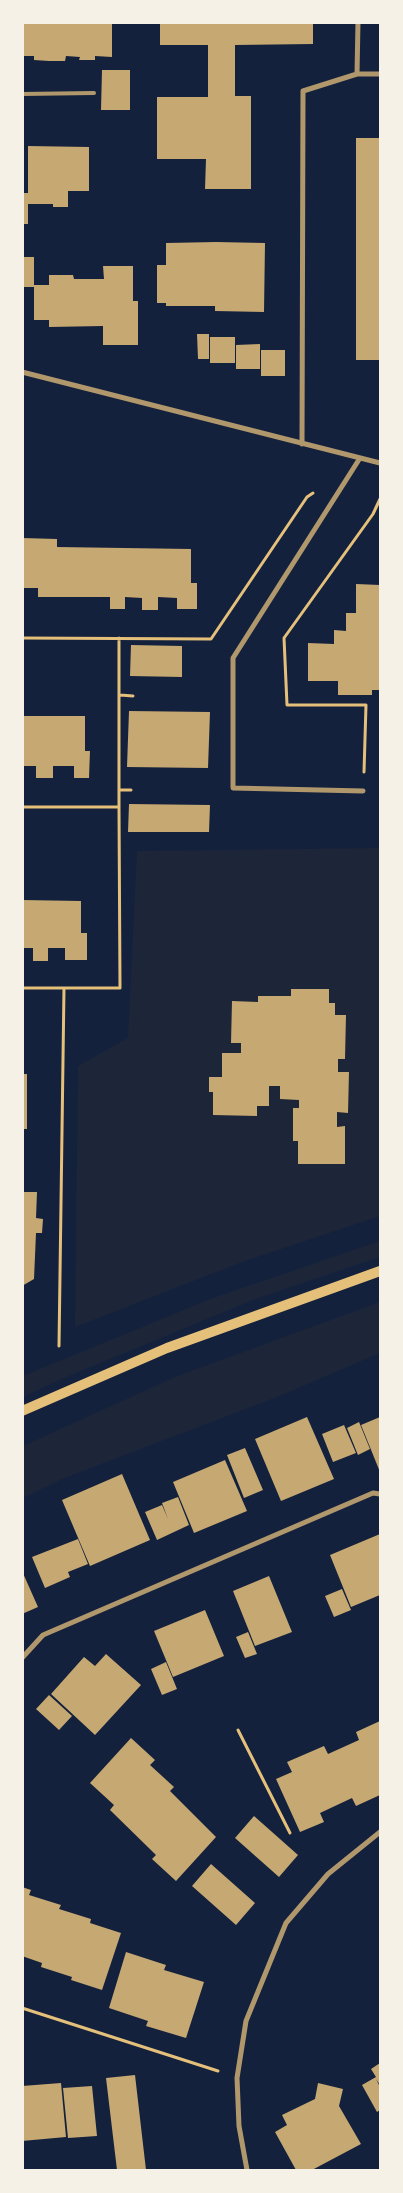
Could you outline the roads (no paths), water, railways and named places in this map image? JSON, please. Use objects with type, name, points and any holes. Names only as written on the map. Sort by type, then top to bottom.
[{"type":"main road","points":[[22,1412],[167,1348],[380,1271]]},
{"type":"street","points":[[357,74],[358,22]]},
{"type":"street","points":[[302,444],[304,90],[357,74],[380,74]]},
{"type":"street","points":[[22,372],[380,463]]},
{"type":"street","points":[[360,458],[233,658],[232,770],[233,788],[363,791]]},
{"type":"street","points":[[22,1658],[43,1635],[373,1493],[380,1494]]},
{"type":"street","points":[[247,2170],[239,2126],[237,2078],[246,2021],[286,1923],[328,1874],[380,1832]]},
{"type":"lane","points":[[22,94],[94,93]]}]
